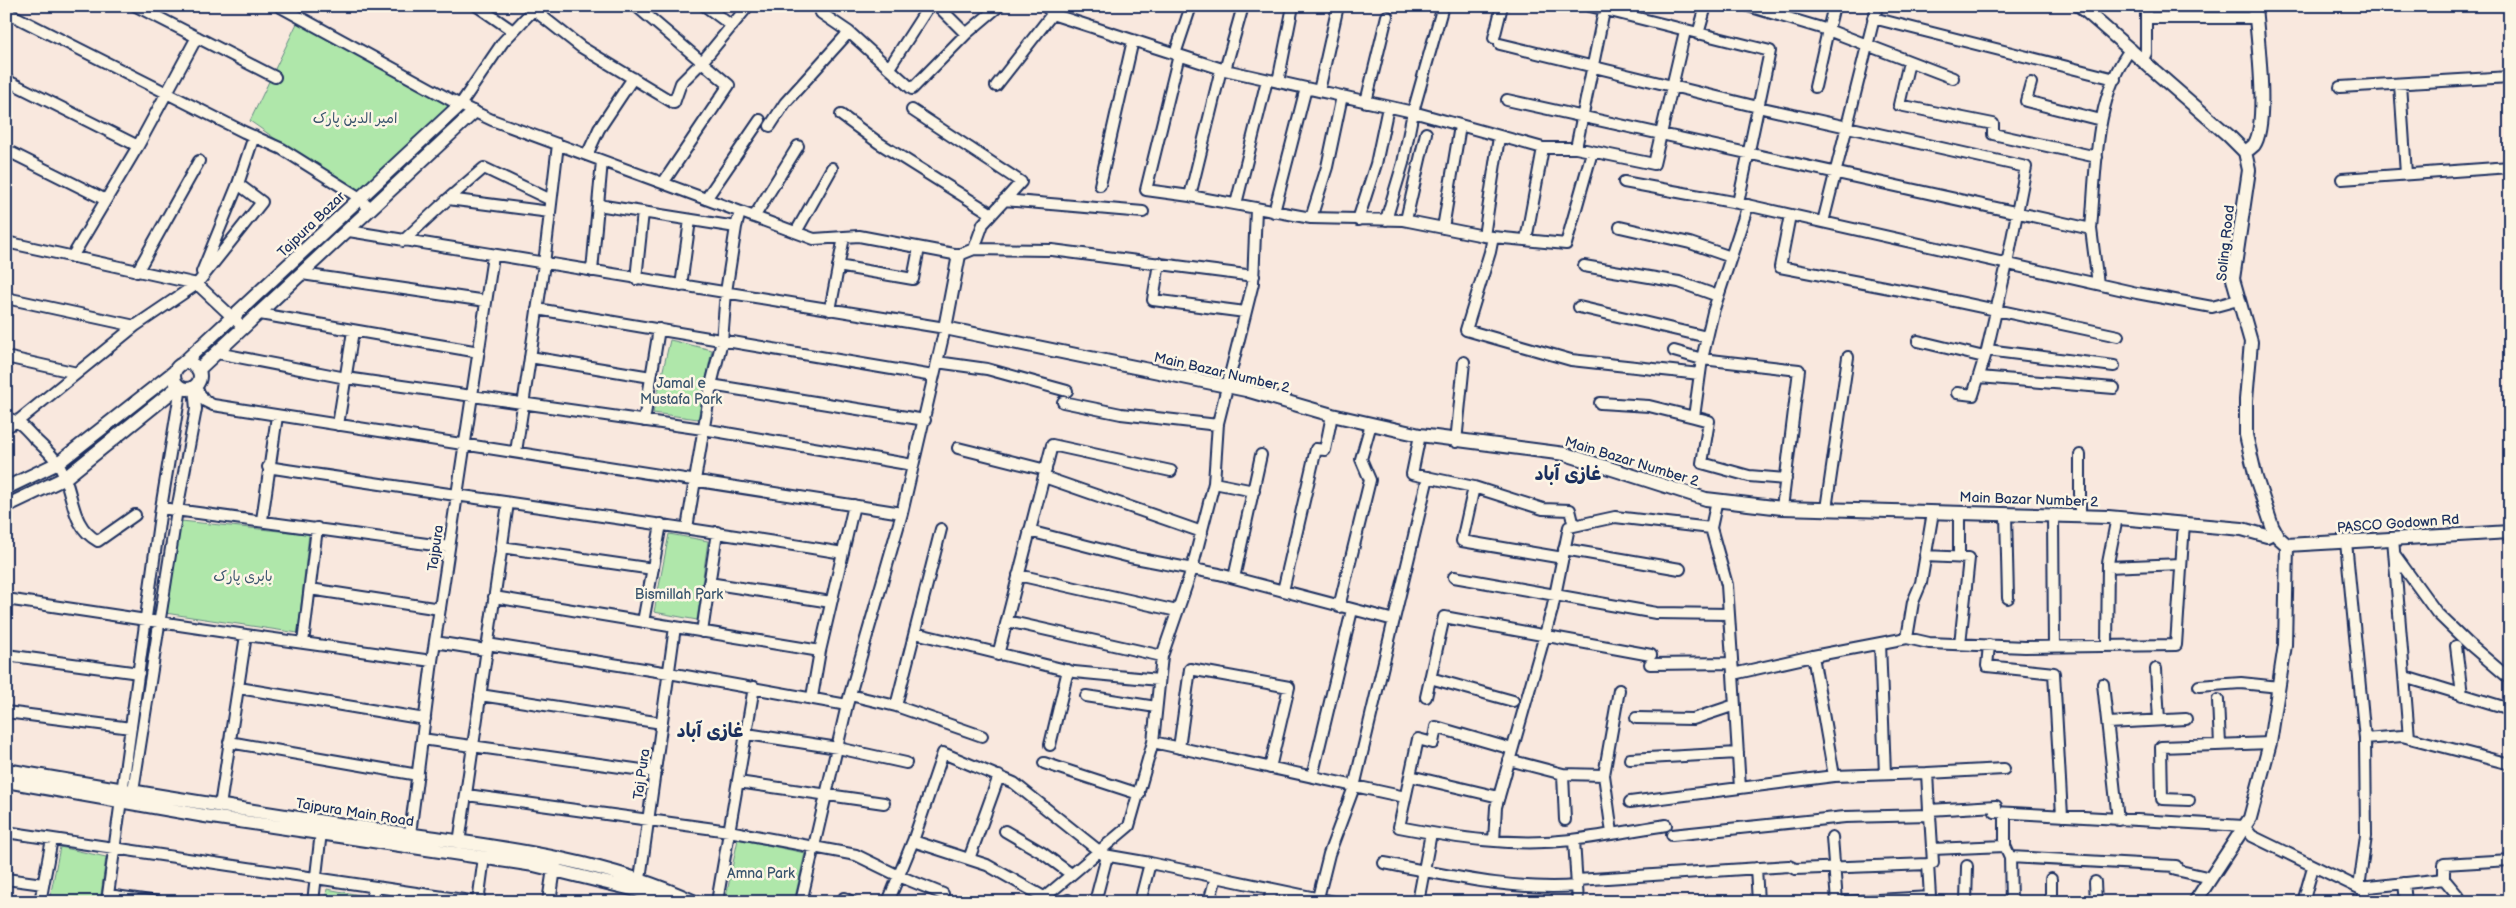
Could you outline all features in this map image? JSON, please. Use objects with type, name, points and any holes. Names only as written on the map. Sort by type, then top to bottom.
[{"type":"street","points":[[136,6],[275,78]]},
{"type":"street","points":[[279,6],[460,106],[602,161],[814,239],[859,236],[959,255],[974,248],[1052,250],[1254,276]]},
{"type":"street","points":[[478,6],[514,31]]},
{"type":"street","points":[[636,6],[729,84],[663,183]]},
{"type":"street","points":[[705,6],[732,26]]},
{"type":"street","points":[[460,106],[503,42],[535,8],[581,46],[674,103],[681,83],[702,62],[748,6]]},
{"type":"street","points":[[825,6],[821,13],[848,32],[912,89],[966,34],[998,7]]},
{"type":"street","points":[[889,68],[929,6]]},
{"type":"street","points":[[938,6],[966,34]]},
{"type":"street","points":[[1045,6],[1054,13],[1223,70],[1413,112],[1544,148],[1576,148],[1654,164],[1685,30]]},
{"type":"street","points":[[1191,6],[1177,55],[1146,190],[1311,218],[1406,220],[1488,237],[1566,244],[1592,152]]},
{"type":"street","points":[[1190,196],[1223,70],[1243,6]]},
{"type":"street","points":[[1236,204],[1273,81],[1293,6]]},
{"type":"street","points":[[1319,91],[1338,6]]},
{"type":"street","points":[[1386,220],[1403,163],[1413,112],[1442,6]]},
{"type":"street","points":[[1502,6],[1497,40],[1758,107],[2026,167],[2007,264],[1986,353],[1973,395],[1957,393]]},
{"type":"street","points":[[1590,6],[1770,51],[1748,154],[1743,204],[1731,257],[1707,337],[1694,417]]},
{"type":"street","points":[[1698,34],[1706,6]]},
{"type":"street","points":[[1748,6],[1828,30],[1953,78]]},
{"type":"street","points":[[1815,87],[1834,6]]},
{"type":"street","points":[[1822,222],[1877,6]]},
{"type":"street","points":[[2080,6],[2143,59],[2245,152],[2254,145],[2260,124],[2261,90],[2255,12],[2146,18]]},
{"type":"street","points":[[2143,59],[2146,53],[2146,6]]},
{"type":"street","points":[[1576,148],[1604,11]]},
{"type":"street","points":[[6,12],[282,149],[360,198],[369,209]]},
{"type":"street","points":[[996,86],[1054,13]]},
{"type":"street","points":[[1366,102],[1387,16]]},
{"type":"street","points":[[1873,18],[2115,79]]},
{"type":"street","points":[[770,126],[785,104],[848,32]]},
{"type":"street","points":[[72,257],[138,146],[197,37]]},
{"type":"street","points":[[1100,184],[1133,40]]},
{"type":"street","points":[[2098,284],[2090,229],[2101,120],[2115,79],[2131,49]]},
{"type":"street","points":[[1909,62],[1899,105],[1993,124],[1993,134],[2097,157]]},
{"type":"street","points":[[2340,87],[2510,77]]},
{"type":"street","points":[[587,155],[599,129],[633,78]]},
{"type":"street","points":[[6,80],[138,146]]},
{"type":"street","points":[[2031,84],[2026,101],[2101,120]]},
{"type":"street","points":[[2400,84],[2406,174]]},
{"type":"street","points":[[1274,212],[1306,88]]},
{"type":"street","points":[[1311,218],[1327,167],[1342,96]]},
{"type":"street","points":[[1507,100],[1748,154],[2017,211],[2090,229]]},
{"type":"street","name":"Tajpura Bazar","points":[[6,488],[58,463],[178,368],[460,106]]},
{"type":"street","points":[[1358,220],[1376,164],[1388,107]]},
{"type":"street","points":[[912,110],[1021,182],[983,224],[974,248]]},
{"type":"street","points":[[198,370],[474,112]]},
{"type":"street","points":[[841,116],[879,143],[992,214]]},
{"type":"street","points":[[706,199],[760,120]]},
{"type":"street","points":[[1443,228],[1460,126]]},
{"type":"street","points":[[1406,220],[1426,133]]},
{"type":"street","points":[[197,284],[238,184],[254,136]]},
{"type":"street","points":[[1499,137],[1488,237],[1466,330],[1571,360],[1700,374]]},
{"type":"street","points":[[516,452],[544,264],[558,144]]},
{"type":"street","points":[[754,216],[798,146]]},
{"type":"street","points":[[1526,240],[1544,148]]},
{"type":"street","points":[[6,150],[106,200]]},
{"type":"street","name":"Soling Road","points":[[2245,152],[2249,170],[2233,278],[2251,342],[2246,400],[2246,435],[2258,485],[2275,532],[2287,545]]},
{"type":"street","points":[[137,272],[199,161]]},
{"type":"street","points":[[592,272],[602,161]]},
{"type":"street","points":[[2342,179],[2510,167]]},
{"type":"street","points":[[403,241],[484,168],[551,200]]},
{"type":"street","points":[[796,232],[832,168]]},
{"type":"street","points":[[1624,182],[1743,204],[2098,284],[2212,307],[2238,300]]},
{"type":"street","points":[[6,427],[18,421],[134,326],[197,284],[262,202],[238,184]]},
{"type":"street","points":[[448,199],[550,212]]},
{"type":"street","points":[[1004,200],[1143,212]]},
{"type":"street","points":[[598,205],[736,227]]},
{"type":"street","points":[[913,841],[987,865],[1042,899],[1071,874],[1103,854],[1130,826],[1153,742],[1162,656],[1192,569],[1214,483],[1218,425],[1226,385],[1254,276],[1256,209]]},
{"type":"street","points":[[636,279],[643,212]]},
{"type":"street","points":[[687,528],[711,386],[722,341],[726,292],[740,212]]},
{"type":"street","points":[[1790,215],[1780,267],[2118,336]]},
{"type":"street","points":[[681,286],[690,220]]},
{"type":"street","points":[[1620,228],[1690,243],[1731,257]]},
{"type":"street","points":[[348,231],[945,328]]},
{"type":"street","points":[[830,310],[844,237]]},
{"type":"street","points":[[6,242],[197,284],[244,328]]},
{"type":"street","points":[[838,266],[912,279],[919,248]]},
{"type":"street","points":[[801,902],[848,700],[902,513],[926,420],[933,376],[945,328],[959,255]]},
{"type":"street","name":"Tajpura","points":[[409,840],[432,661],[493,256]]},
{"type":"street","points":[[1159,263],[1153,300],[1245,312]]},
{"type":"street","points":[[1584,266],[1679,282],[1718,296]]},
{"type":"street","points":[[302,274],[486,301]]},
{"type":"street","points":[[6,298],[134,326]]},
{"type":"street","points":[[1579,307],[1707,337]]},
{"type":"street","points":[[537,309],[933,376]]},
{"type":"street","points":[[260,314],[479,352]]},
{"type":"street","name":"Main Bazar Number 2","points":[[945,328],[1226,385],[1332,415],[1420,435],[1456,442],[1565,454],[1706,499],[1782,508],[2117,518],[2242,528],[2267,536],[2275,532]]},
{"type":"street","points":[[644,421],[659,329]]},
{"type":"street","points":[[338,425],[353,331]]},
{"type":"street","points":[[1918,341],[1986,353],[2114,366]]},
{"type":"street","points":[[1674,351],[1702,359],[1799,370],[1782,508]]},
{"type":"street","points":[[217,353],[346,378],[703,429],[913,465]]},
{"type":"street","points":[[6,357],[77,373]]},
{"type":"street","points":[[530,357],[651,377]]},
{"type":"street","points":[[1826,509],[1848,357]]},
{"type":"street","points":[[936,362],[987,370],[1066,391]]},
{"type":"street","points":[[1456,442],[1464,362]]},
{"type":"street","points":[[6,506],[65,478],[185,386],[199,379],[198,370],[191,364],[178,368],[174,380],[185,386],[209,403],[277,416],[902,513]]},
{"type":"street","points":[[1978,377],[2114,388]]},
{"type":"street","points":[[127,796],[131,728],[161,508],[185,386]]},
{"type":"street","points":[[158,902],[108,898],[115,850],[160,623],[177,510],[196,409],[185,386]]},
{"type":"street","points":[[711,386],[926,420]]},
{"type":"street","points":[[1063,402],[1121,414],[1218,425]]},
{"type":"street","points":[[1600,403],[1649,406],[1709,421],[1702,463],[1749,476],[1786,479]]},
{"type":"street","points":[[1283,591],[1316,449],[1325,450],[1332,415]]},
{"type":"street","points":[[262,520],[268,467],[277,416]]},
{"type":"street","points":[[6,418],[18,421],[58,463],[65,478],[78,524],[98,541],[135,514]]},
{"type":"street","points":[[1339,607],[1370,480],[1361,459],[1371,424]]},
{"type":"street","points":[[1420,435],[1412,474],[1474,487],[1543,509],[1570,510],[1574,526]]},
{"type":"street","points":[[998,655],[1052,445],[1171,471]]},
{"type":"street","points":[[958,448],[1045,473],[1202,532]]},
{"type":"street","points":[[1234,578],[1261,455]]},
{"type":"street","points":[[2080,455],[2080,516]]},
{"type":"street","points":[[268,467],[457,497],[717,532],[842,553]]},
{"type":"street","points":[[1317,900],[1329,854],[1354,787],[1428,478]]},
{"type":"street","points":[[1214,483],[1254,490]]},
{"type":"street","points":[[1474,487],[1462,541],[1680,569]]},
{"type":"street","points":[[1717,500],[1711,528],[1727,585],[1740,788]]},
{"type":"street","points":[[459,843],[508,503]]},
{"type":"street","points":[[812,698],[820,651],[854,505]]},
{"type":"street","points":[[161,508],[262,520],[450,547]]},
{"type":"street","points":[[1906,638],[1913,602],[1920,583],[1933,512]]},
{"type":"street","points":[[1959,512],[1959,557]]},
{"type":"street","points":[[2006,514],[2008,598]]},
{"type":"street","points":[[2053,515],[2054,646]]},
{"type":"street","points":[[1494,841],[1494,820],[1499,796],[1545,636],[1569,527],[1615,517],[1711,528]]},
{"type":"street","points":[[2107,646],[2108,567],[2117,518]]},
{"type":"street","points":[[1733,674],[1906,638],[1929,643],[1989,645],[2176,645],[2184,523]]},
{"type":"street","points":[[643,622],[661,524]]},
{"type":"street","points":[[303,643],[316,528]]},
{"type":"street","points":[[896,706],[941,529]]},
{"type":"street","points":[[1029,531],[1130,557],[1234,578],[1394,620]]},
{"type":"street","points":[[702,632],[717,532]]},
{"type":"street","name":"PASCO Godown Rd","points":[[2287,545],[2510,532]]},
{"type":"street","points":[[2393,538],[2409,738]]},
{"type":"street","points":[[2346,542],[2365,739],[2366,836],[2362,887],[2363,902]]},
{"type":"street","points":[[2195,902],[2250,818],[2270,743],[2285,645],[2287,545]]},
{"type":"street","points":[[501,547],[653,569]]},
{"type":"street","points":[[2395,554],[2437,613],[2469,644],[2510,678]]},
{"type":"street","points":[[1925,556],[1968,558],[1960,644]]},
{"type":"street","points":[[2108,567],[2181,564]]},
{"type":"street","points":[[1018,575],[1178,611]]},
{"type":"street","points":[[1454,577],[1556,593],[1656,612],[1729,614]]},
{"type":"street","points":[[709,583],[831,602]]},
{"type":"street","points":[[310,589],[440,609]]},
{"type":"street","points":[[494,597],[820,651]]},
{"type":"street","points":[[6,599],[246,636],[432,661]]},
{"type":"street","points":[[1312,777],[1352,610]]},
{"type":"street","points":[[1426,696],[1444,617],[1651,659],[1732,664]]},
{"type":"street","points":[[1007,621],[1162,656]]},
{"type":"street","name":"Taj Pura","points":[[640,879],[675,627]]},
{"type":"street","points":[[915,633],[998,655],[1068,670],[1159,680]]},
{"type":"street","points":[[220,806],[246,636]]},
{"type":"street","points":[[435,642],[486,647],[669,673],[812,698],[896,706],[982,736]]},
{"type":"street","points":[[1880,643],[1885,774]]},
{"type":"street","points":[[1989,645],[1987,666],[2054,673],[2062,816]]},
{"type":"street","points":[[2456,646],[2462,695]]},
{"type":"street","points":[[6,656],[139,673]]},
{"type":"street","points":[[1813,656],[1834,776]]},
{"type":"street","points":[[1179,748],[1190,669],[1289,687],[1270,768]]},
{"type":"street","points":[[2156,669],[2158,720]]},
{"type":"street","points":[[1050,745],[1068,670]]},
{"type":"street","points":[[2405,677],[2510,709]]},
{"type":"street","points":[[1430,678],[1513,701]]},
{"type":"street","points":[[2199,686],[2240,683],[2279,687]]},
{"type":"street","points":[[2103,684],[2118,820]]},
{"type":"street","points":[[718,902],[754,687]]},
{"type":"street","points":[[239,688],[425,719]]},
{"type":"street","points":[[1612,833],[1604,775],[1619,690]]},
{"type":"street","points":[[480,695],[662,723]]},
{"type":"street","points":[[1086,696],[1156,707]]},
{"type":"street","points":[[2218,700],[2220,745]]},
{"type":"street","points":[[1636,718],[1693,718],[1735,705]]},
{"type":"street","points":[[6,712],[131,728]]},
{"type":"street","points":[[2108,723],[2186,719]]},
{"type":"street","points":[[1512,749],[1436,727],[1433,743],[1418,739],[1399,827],[1469,840],[1494,841],[1574,840],[1666,825]]},
{"type":"street","points":[[747,734],[838,748],[906,763]]},
{"type":"street","points":[[2365,739],[2402,736],[2510,764]]},
{"type":"street","points":[[422,739],[656,772]]},
{"type":"street","points":[[229,742],[418,775]]},
{"type":"street","points":[[1153,742],[1405,797]]},
{"type":"street","points":[[2189,800],[2162,799],[2161,747],[2270,743]]},
{"type":"street","points":[[888,902],[913,841],[943,753],[1014,783],[1103,854],[1317,900],[1336,902]]},
{"type":"street","points":[[1630,759],[1738,753]]},
{"type":"street","points":[[1509,760],[1563,774],[1604,775]]},
{"type":"street","points":[[1044,764],[1139,794]]},
{"type":"street","points":[[1630,802],[1834,776],[2004,769]]},
{"type":"street","name":"Tajpura Main Road","points":[[6,770],[127,796],[321,832],[459,843],[555,864],[640,879],[695,902]]},
{"type":"street","points":[[1384,863],[1500,885],[1547,888],[1577,883],[1756,868],[1788,866],[1795,869],[1928,864],[1933,863],[1927,773]]},
{"type":"street","points":[[1563,774],[1565,820]]},
{"type":"street","points":[[969,859],[999,776]]},
{"type":"street","points":[[1410,776],[1499,796]]},
{"type":"street","name":"Tajpura Main Road","points":[[6,781],[220,806],[409,840],[484,857],[555,864],[668,902]]},
{"type":"street","points":[[738,782],[884,804]]},
{"type":"street","points":[[467,795],[729,831],[856,855],[898,876],[943,894]]},
{"type":"street","points":[[1672,835],[1845,817],[1996,806],[1995,812],[2005,813],[2244,826],[2252,836],[2313,867],[2362,887],[2444,879]]},
{"type":"street","points":[[2005,813],[2005,846],[2010,857],[2011,902]]},
{"type":"street","points":[[1005,831],[1041,852],[1071,874]]},
{"type":"street","points":[[6,832],[115,850],[478,902],[484,857]]},
{"type":"street","points":[[313,902],[321,832]]},
{"type":"street","points":[[1418,902],[1431,833]]},
{"type":"street","points":[[1832,837],[1837,902]]},
{"type":"street","points":[[40,902],[52,839]]},
{"type":"street","points":[[1574,840],[1578,902]]},
{"type":"street","points":[[1932,849],[2005,846]]},
{"type":"street","points":[[1095,902],[1103,854]]},
{"type":"street","points":[[2010,857],[2176,866],[2176,870],[2211,878]]},
{"type":"street","points":[[2460,902],[2459,897],[2444,879],[2444,864],[2510,860]]},
{"type":"street","points":[[1140,902],[1150,863]]},
{"type":"street","points":[[549,902],[555,864]]},
{"type":"street","points":[[1842,902],[1916,900],[1930,897],[1928,864]]},
{"type":"street","points":[[1966,902],[1967,866]]},
{"type":"street","points":[[2303,902],[2313,867]]},
{"type":"street","points":[[1756,868],[1758,902]]},
{"type":"street","points":[[1209,902],[1216,877]]},
{"type":"street","points":[[6,879],[43,884]]},
{"type":"street","points":[[2051,879],[2051,902]]},
{"type":"street","points":[[2095,882],[2096,902]]},
{"type":"street","points":[[2404,883],[2406,902]]},
{"type":"street","points":[[372,902],[373,887]]},
{"type":"street","points":[[1269,902],[1272,889]]},
{"type":"green space","name":"امیر الدین پارک","points":[[300,17],[460,105],[360,198],[250,121]]},
{"type":"green space","name":"Jamal e Mustafa Park","points":[[670,340],[712,350],[698,419],[653,413]]},
{"type":"green space","name":"بابری پارک","points":[[181,521],[309,534],[298,633],[165,613]]},
{"type":"green space","name":"Bismillah Park","points":[[669,534],[708,541],[697,620],[654,612]]},
{"type":"green space","name":"Amna Park","points":[[738,839],[805,853],[794,902],[725,902]]},
{"type":"green space","points":[[60,847],[106,857],[100,902],[49,902]]},
{"type":"green space","points":[[327,889],[365,896],[364,902],[325,902]]},
{"type":"district","name":"غازى آباد","points":[[1568,473]]},
{"type":"district","name":"غازى آباد","points":[[710,730]]}]
